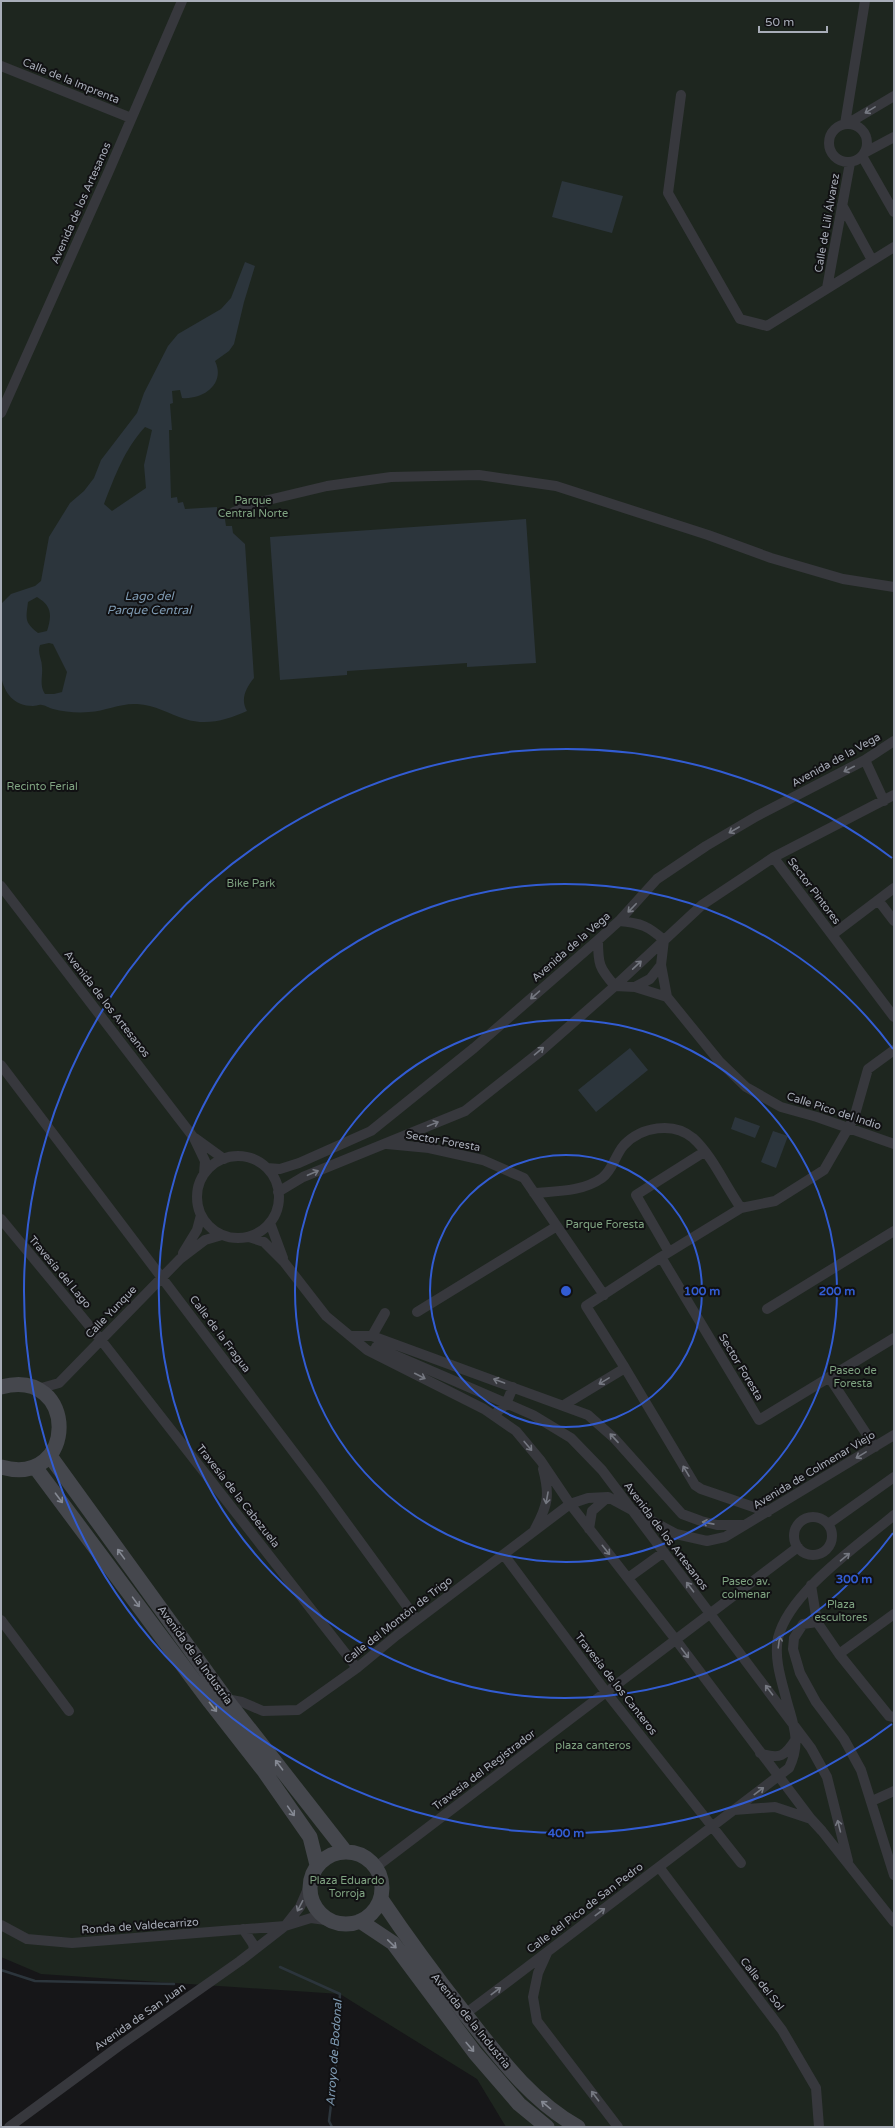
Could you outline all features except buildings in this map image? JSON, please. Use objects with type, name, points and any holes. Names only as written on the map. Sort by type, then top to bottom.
[{"type":"street","name":"Avenida de los Artesanos","points":[[1,413],[182,1]]},
{"type":"street","points":[[846,124],[865,1]]},
{"type":"street","name":"Calle de la Imprenta","points":[[1,66],[131,118]]},
{"type":"street","points":[[681,95],[668,193],[740,319],[767,326],[894,247]]},
{"type":"street","points":[[894,96],[833,131],[829,140],[830,151],[838,159],[850,163],[894,137]]},
{"type":"street","points":[[846,124],[857,126],[864,133],[867,143],[863,155],[894,212]]},
{"type":"street","name":"Calle de Lilí Álvarez","points":[[827,288],[850,163]]},
{"type":"street","points":[[842,205],[872,260]]},
{"type":"street","points":[[234,512],[264,501],[334,485],[391,477],[479,475],[556,486],[771,558],[843,579],[894,587]]},
{"type":"street","name":"Avenida de la Vega","points":[[267,1168],[280,1169],[298,1163],[371,1131],[474,1048],[598,940],[619,921],[658,879],[706,846],[757,816],[865,760],[894,741]]},
{"type":"street","points":[[865,760],[884,801]]},
{"type":"street","points":[[278,1192],[303,1177],[465,1111],[541,1051],[615,986],[702,906],[774,857],[894,795]]},
{"type":"street","name":"Sector Pintores","points":[[777,862],[894,1017]]},
{"type":"street","name":"Avenida de los Artesanos","points":[[1,886],[194,1138],[204,1161],[204,1174]]},
{"type":"street","name":"Sector Pintores","points":[[832,935],[894,888]]},
{"type":"street","points":[[878,900],[894,921]]},
{"type":"street","points":[[619,921],[635,922],[649,927],[664,940]]},
{"type":"street","points":[[598,940],[598,956],[601,971],[615,986],[634,987],[667,997]]},
{"type":"street","name":"Calle Pico del Indio","points":[[664,940],[661,965],[667,997],[719,1061],[746,1087],[781,1107],[849,1128],[894,1144]]},
{"type":"street","points":[[634,987],[650,979],[661,965]]},
{"type":"street","points":[[768,1512],[695,1486],[625,1368],[586,1306],[741,1208],[775,1201],[824,1170],[854,1118],[868,1069],[894,1050]]},
{"type":"street","name":"Calle de la Fragua","points":[[1,1065],[320,1487],[417,1620]]},
{"type":"street","points":[[534,1193],[571,1190],[589,1186],[603,1178],[615,1163],[623,1146],[642,1133],[663,1127],[682,1130],[694,1139],[741,1208]]},
{"type":"street","name":"Avenida de los Artesanos","points":[[194,1138],[224,1159]]},
{"type":"street","name":"Sector Foresta","points":[[384,1144],[429,1148],[483,1160],[524,1178],[604,1295]]},
{"type":"street","points":[[665,1255],[636,1195],[704,1152]]},
{"type":"street","points":[[236,1157],[247,1158],[258,1162],[267,1168],[276,1183],[278,1192],[278,1203],[270,1223],[260,1231],[249,1236],[235,1238],[222,1234],[206,1223],[201,1215],[197,1194],[204,1174],[217,1162],[236,1157]]},
{"type":"street","name":"Calle Yunque","points":[[53,1402],[60,1383],[180,1258],[197,1230],[201,1215]]},
{"type":"street","name":"Travesía del Lago","points":[[1,1219],[100,1340]]},
{"type":"street","name":"Avenida de los Artesanos","points":[[270,1223],[284,1262]]},
{"type":"street","points":[[417,1312],[557,1226]]},
{"type":"street","points":[[767,1309],[894,1231]]},
{"type":"street","name":"Calle Yunque","points":[[180,1258],[205,1240],[222,1234]]},
{"type":"street","name":"Avenida de los Artesanos","points":[[249,1236],[264,1242],[284,1262],[326,1316],[367,1350],[494,1415],[516,1431],[542,1461],[570,1504],[676,1640],[778,1777],[894,1922]]},
{"type":"street","name":"Sector Foresta","points":[[665,1255],[759,1420],[894,1338]]},
{"type":"street","points":[[372,1336],[385,1313]]},
{"type":"street","name":"Avenida de los Artesanos","points":[[350,1336],[533,1415],[571,1438],[602,1470],[811,1748],[827,1777],[849,1864]]},
{"type":"street","points":[[350,1336],[372,1336],[588,1415],[604,1428],[682,1514],[701,1522],[717,1525],[747,1525]]},
{"type":"street","name":"Travesía de la Cabezuela","points":[[100,1340],[357,1668]]},
{"type":"street","points":[[564,1405],[625,1368]]},
{"type":"street","points":[[829,1377],[875,1447]]},
{"type":"street","points":[[38,1389],[60,1383]]},
{"type":"street","points":[[1,1387],[12,1384],[25,1385],[38,1389],[53,1402],[59,1415],[60,1430],[57,1444],[50,1456],[35,1467],[23,1470],[11,1470],[1,1467]]},
{"type":"street","points":[[494,1415],[506,1404],[513,1387]]},
{"type":"street","name":"Avenida de Colmenar Viejo","points":[[608,1498],[630,1508],[676,1534],[692,1539],[707,1541],[725,1538],[894,1435]]},
{"type":"street","name":"Avenida de la Industria","points":[[50,1456],[226,1699],[345,1851]]},
{"type":"street","points":[[533,1533],[545,1511],[549,1489],[542,1461]]},
{"type":"street","name":"Avenida de la Industria","points":[[35,1467],[210,1702],[264,1771],[310,1837],[317,1865]]},
{"type":"street","points":[[828,1524],[894,1477]]},
{"type":"street","points":[[570,1504],[588,1498],[608,1498]]},
{"type":"street","points":[[589,1529],[592,1511],[608,1498]]},
{"type":"street","name":"Calle del Montón de Trigo","points":[[226,1699],[242,1702],[263,1711],[298,1710],[357,1668],[417,1620],[570,1504]]},
{"type":"street","points":[[778,1777],[789,1768],[796,1755],[797,1737],[777,1663],[778,1638],[789,1615],[811,1585],[894,1515]]},
{"type":"street","points":[[815,1517],[828,1524],[831,1529],[831,1541],[824,1551],[813,1555],[802,1551],[798,1547],[794,1533],[802,1521],[815,1517]]},
{"type":"street","points":[[676,1640],[709,1613],[798,1547]]},
{"type":"street","points":[[628,1578],[664,1552]]},
{"type":"street","name":"Travesía de los Canteros","points":[[504,1555],[741,1863]]},
{"type":"street","points":[[811,1585],[817,1622],[839,1654],[889,1716],[894,1717]]},
{"type":"street","points":[[839,1654],[894,1614]]},
{"type":"street","points":[[1,1620],[69,1711]]},
{"type":"street","points":[[817,1622],[803,1624],[794,1638],[793,1648],[800,1673],[816,1702],[844,1739],[861,1770],[894,1875]]},
{"type":"street","name":"Travesía del Registrador","points":[[376,1867],[676,1640]]},
{"type":"street","points":[[760,1753],[773,1758],[786,1754],[797,1737]]},
{"type":"street","name":"Calle del Pico de San Pedro","points":[[448,2018],[465,2014],[778,1777]]},
{"type":"street","points":[[872,1801],[894,1791]]},
{"type":"street","points":[[734,1810],[775,1807],[811,1819]]},
{"type":"street","points":[[285,1926],[300,1907],[317,1865],[325,1858],[345,1851],[362,1855],[376,1867],[382,1882],[381,1899],[369,1916],[360,1921],[347,1924],[333,1921],[323,1915],[315,1906],[311,1896],[310,1884]]},
{"type":"street","name":"Calle del Sol","points":[[659,1867],[782,2030],[816,2088],[819,2127]]},
{"type":"street","name":"Avenida de la Industria","points":[[381,1899],[427,1967],[522,2084],[560,2117],[578,2127]]},
{"type":"street","name":"Ronda de Valdecarrizo","points":[[1,1925],[27,1939],[72,1943],[285,1926],[311,1918],[333,1921]]},
{"type":"street","name":"Avenida de la Industria","points":[[360,1921],[393,1943],[448,2018],[510,2094],[547,2127]]},
{"type":"street","name":"Avenida de San Juan","points":[[9,2127],[119,2046],[240,1961],[285,1926]]},
{"type":"street","points":[[243,1930],[254,1944],[254,1950]]},
{"type":"street","points":[[548,1952],[538,1973],[533,1996],[537,2021],[618,2127]]},
{"type":"green space","points":[[1,1],[894,1],[894,2127],[506,2127],[477,2079],[340,1994],[41,1974],[1,1957]]},
{"type":"water","points":[[562,181],[623,196],[612,233],[552,217]]},
{"type":"water","name":"Lago del Parque Central","points":[[245,262],[255,266],[244,302],[234,344],[229,351],[215,361],[218,369],[215,383],[205,393],[190,398],[182,398],[180,390],[172,391],[173,403],[170,404],[172,430],[169,430],[171,498],[177,497],[178,503],[183,502],[185,509],[217,507],[217,513],[224,513],[226,526],[232,526],[233,533],[245,544],[254,678],[244,698],[247,711],[217,721],[201,722],[185,719],[156,708],[137,704],[95,711],[66,712],[52,709],[44,705],[33,706],[20,704],[7,693],[2,682],[1,604],[11,594],[35,586],[41,581],[49,537],[70,503],[84,491],[94,478],[101,460],[137,413],[144,393],[168,346],[178,334],[221,309],[231,298]],"holes":[[[145,427],[152,430],[144,465],[146,488],[112,511],[104,504],[116,473],[131,445]],[[37,597],[48,607],[50,611],[50,620],[47,631],[38,633],[28,623],[28,602]],[[49,643],[53,644],[67,672],[62,692],[45,694],[43,691],[42,664],[39,651],[40,645]]]},
{"type":"water","points":[[526,519],[536,663],[467,667],[467,663],[347,671],[347,675],[280,680],[270,537]]},
{"type":"water","points":[[630,1048],[648,1070],[596,1112],[578,1090]]},
{"type":"water","points":[[735,1117],[760,1126],[755,1138],[731,1129]]},
{"type":"water","points":[[773,1131],[788,1136],[776,1168],[761,1162]]},
{"type":"waterway","name":"Arroyo de Bodonal","points":[[280,1967],[340,1994],[336,2063],[329,2121],[332,2127]]},
{"type":"waterway","name":"Arroyo de Bodonal","points":[[1,1970],[35,1981],[174,1984]]},
{"type":"park label","name":"Parque Central Norte","points":[[253,506]]},
{"type":"park label","name":"Recinto Ferial","points":[[42,786]]},
{"type":"park label","name":"Bike Park","points":[[251,883]]},
{"type":"park label","name":"Parque Foresta","points":[[605,1224]]},
{"type":"park label","name":"Paseo de Foresta","points":[[853,1376]]},
{"type":"park label","name":"Paseo av. colmenar","points":[[746,1587]]},
{"type":"park label","name":"Plaza escultores","points":[[841,1610]]},
{"type":"park label","name":"plaza canteros","points":[[593,1745]]},
{"type":"park label","name":"Plaza Eduardo Torroja","points":[[347,1886]]}]
